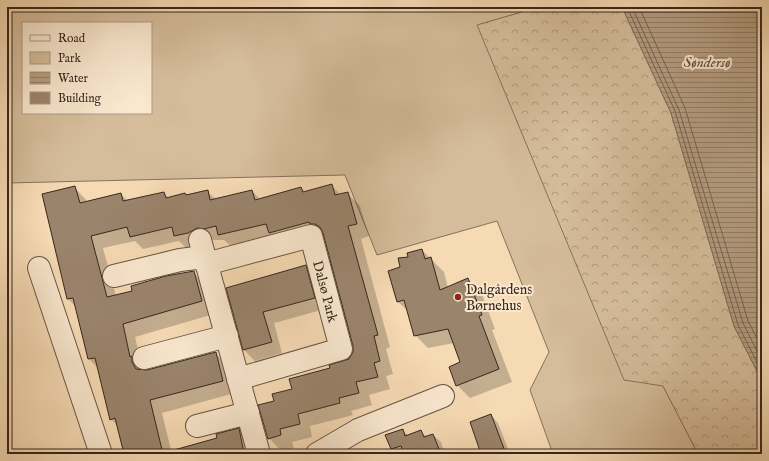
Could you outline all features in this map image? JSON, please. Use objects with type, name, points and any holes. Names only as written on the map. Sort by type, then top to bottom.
[{"type":"street","name":"Dalsø Park","points":[[114,276],[203,254],[311,236],[342,349],[238,379]]},
{"type":"street","points":[[203,254],[259,454]]},
{"type":"street","points":[[39,268],[101,454]]},
{"type":"street","points":[[144,358],[227,336]]},
{"type":"street","points":[[317,454],[358,430],[443,396]]},
{"type":"street","points":[[197,426],[248,413]]},
{"type":"green space","points":[[7,7],[539,7],[478,25],[698,454],[553,454],[530,390],[549,352],[497,221],[377,255],[345,175],[7,183]]},
{"type":"green space","points":[[539,7],[622,7],[671,113],[734,326],[762,381],[762,454],[698,454],[663,386],[624,380],[477,25]]},
{"type":"water","name":"Søndersø","points":[[622,7],[762,7],[762,381],[734,326],[671,113]]},
{"type":"building","points":[[332,184],[335,195],[348,192],[357,224],[348,226],[378,335],[374,336],[380,361],[374,363],[378,377],[356,382],[359,393],[339,398],[340,403],[298,414],[300,424],[280,429],[281,435],[268,439],[258,405],[274,401],[272,394],[292,389],[289,379],[330,368],[329,365],[349,359],[353,352],[353,346],[323,233],[320,227],[315,224],[310,224],[309,222],[269,233],[266,224],[218,235],[216,226],[204,229],[197,228],[188,233],[174,236],[172,227],[130,237],[127,227],[91,236],[107,297],[132,291],[131,286],[166,276],[194,271],[202,301],[123,324],[130,357],[132,356],[132,362],[136,369],[147,370],[216,352],[223,381],[150,400],[163,454],[124,454],[115,418],[110,420],[95,358],[88,359],[73,298],[67,299],[42,194],[75,186],[80,203],[121,193],[123,201],[164,192],[166,198],[185,193],[186,195],[208,190],[210,200],[252,190],[255,200],[301,187],[303,192]]},
{"type":"building","points":[[422,249],[425,259],[431,257],[440,290],[468,278],[482,315],[479,316],[499,369],[456,386],[449,367],[460,362],[448,329],[414,336],[404,300],[397,302],[388,271],[400,267],[398,258],[408,257],[407,253]]},
{"type":"building","points":[[306,265],[315,298],[263,312],[272,342],[243,350],[226,288]]},
{"type":"building","points":[[491,414],[506,454],[481,454],[470,422]]},
{"type":"building","points":[[239,428],[244,454],[174,454],[174,450],[217,438],[216,434]]},
{"type":"building","points":[[403,429],[405,436],[421,430],[424,437],[433,434],[441,454],[404,454],[401,446],[391,449],[385,435]]},
{"type":"place","name":"Dalgårdens Børnehus","points":[[458,297]]}]
